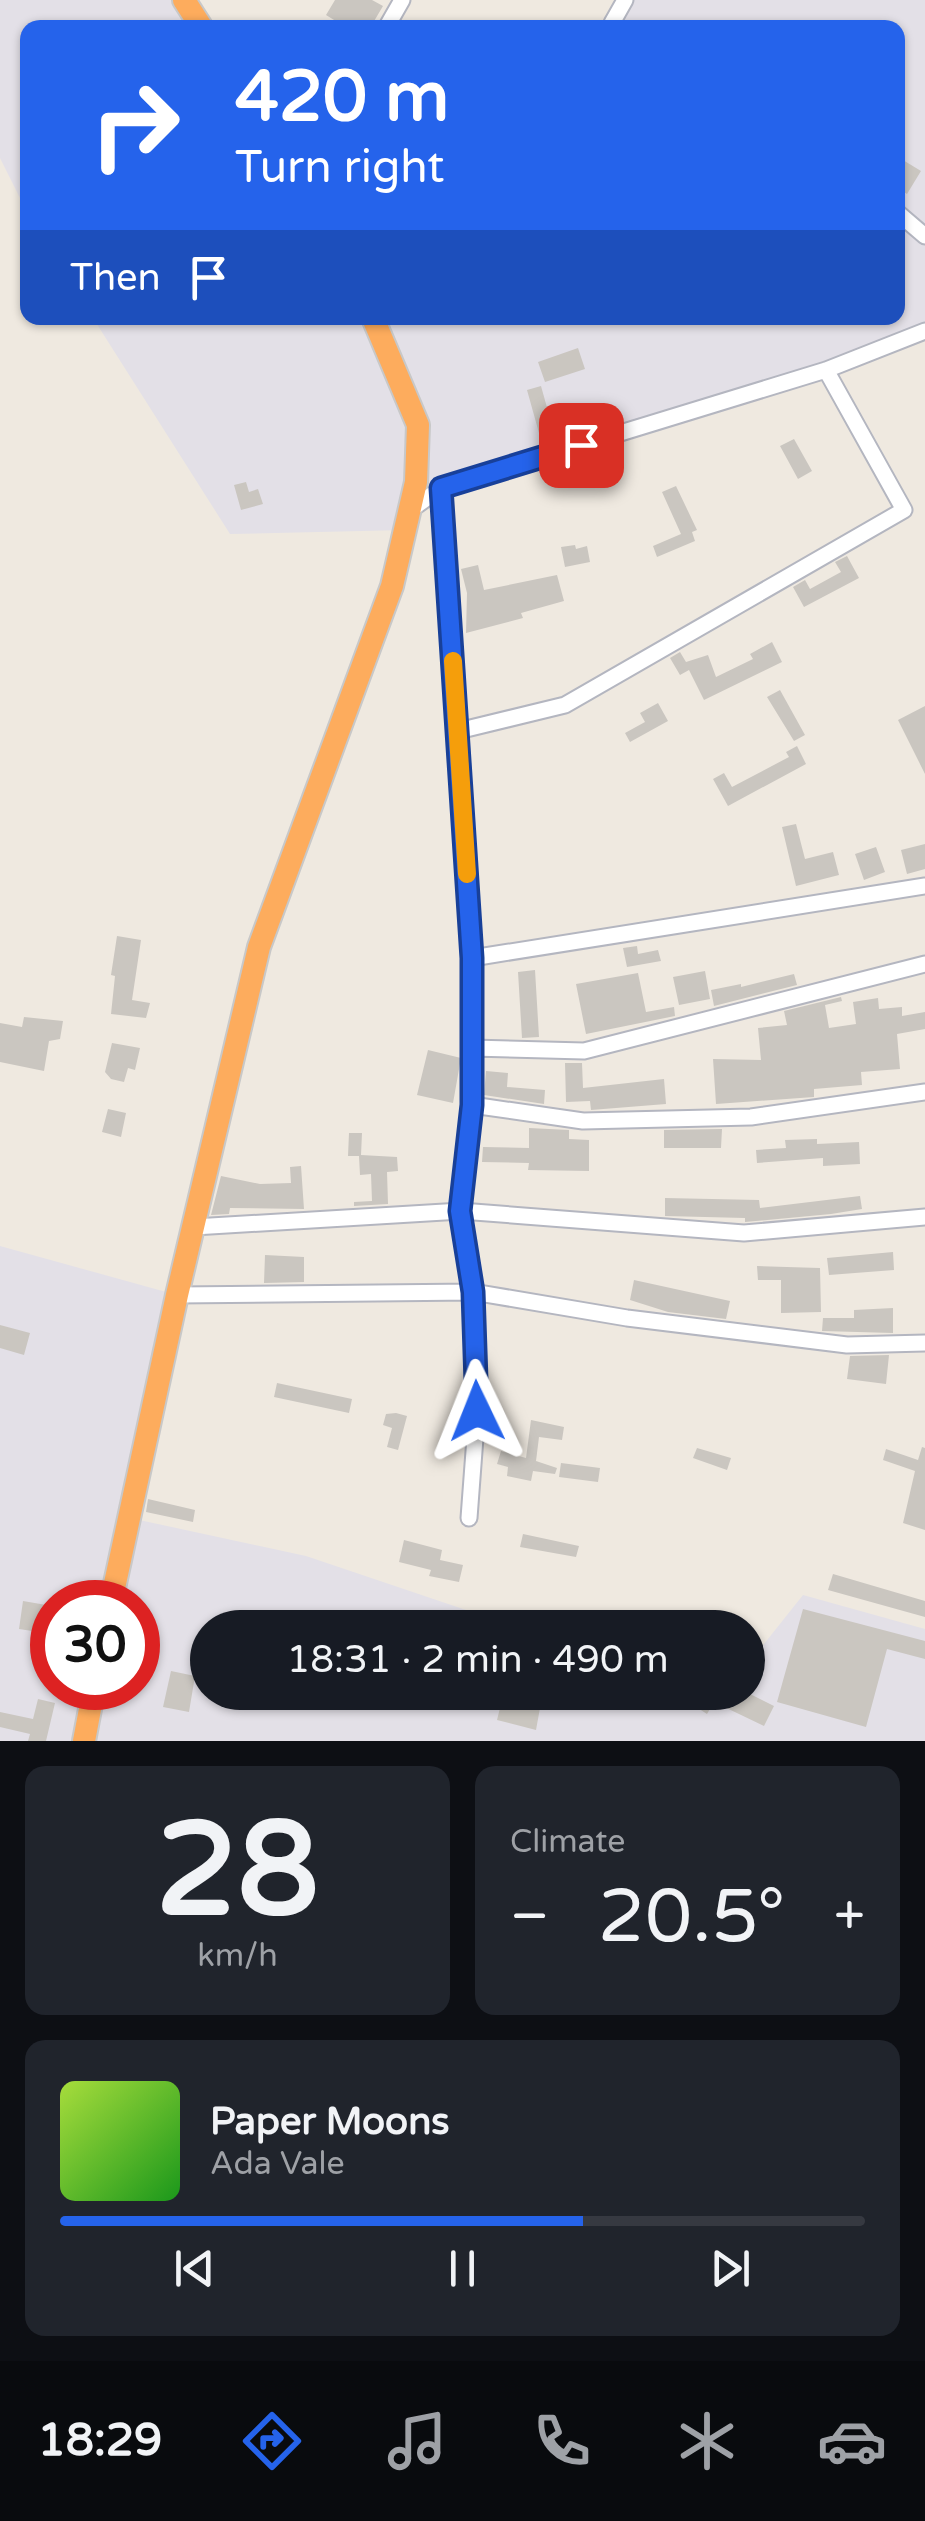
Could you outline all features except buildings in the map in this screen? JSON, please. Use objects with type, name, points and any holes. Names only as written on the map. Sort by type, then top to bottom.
[{"type":"highway","points":[[117,1580],[177,1295],[259,947],[392,586],[416,482],[418,425],[376,325]]},
{"type":"highway","points":[[84,1741],[90,1710]]},
{"type":"street","points":[[905,220],[925,236]]},
{"type":"street","points":[[410,511],[441,488],[826,370],[925,331]]},
{"type":"street","points":[[458,731],[565,705],[904,510],[826,370]]},
{"type":"street","points":[[441,488],[472,958],[472,1105],[460,1211],[473,1292],[477,1411],[468,1518]]},
{"type":"street","points":[[472,958],[925,886]]},
{"type":"street","points":[[472,1048],[584,1051],[925,964]]},
{"type":"street","points":[[472,1105],[583,1121],[750,1117],[925,1092]]},
{"type":"street","points":[[194,1226],[460,1211],[744,1233],[925,1216]]},
{"type":"street","points":[[177,1295],[473,1292],[626,1318],[847,1345],[925,1343]]},
{"type":"shaded area","points":[[0,0],[184,0],[197,20],[20,20],[20,198],[0,158]]},
{"type":"shaded area","points":[[625,0],[925,0],[925,331],[441,488],[405,530],[230,534],[97,325],[905,325],[905,20],[613,20]]},
{"type":"shaded area","points":[[0,1246],[177,1295],[130,1518],[306,1556],[466,1610],[190,1610],[190,1710],[765,1710],[765,1643],[803,1595],[925,1629],[925,1741],[0,1741]]},
{"type":"slow traffic","points":[[453,661],[467,874]]},
{"type":"route","points":[[477,1411],[473,1292],[460,1211],[472,1105],[472,958],[441,488],[581,445]]}]
